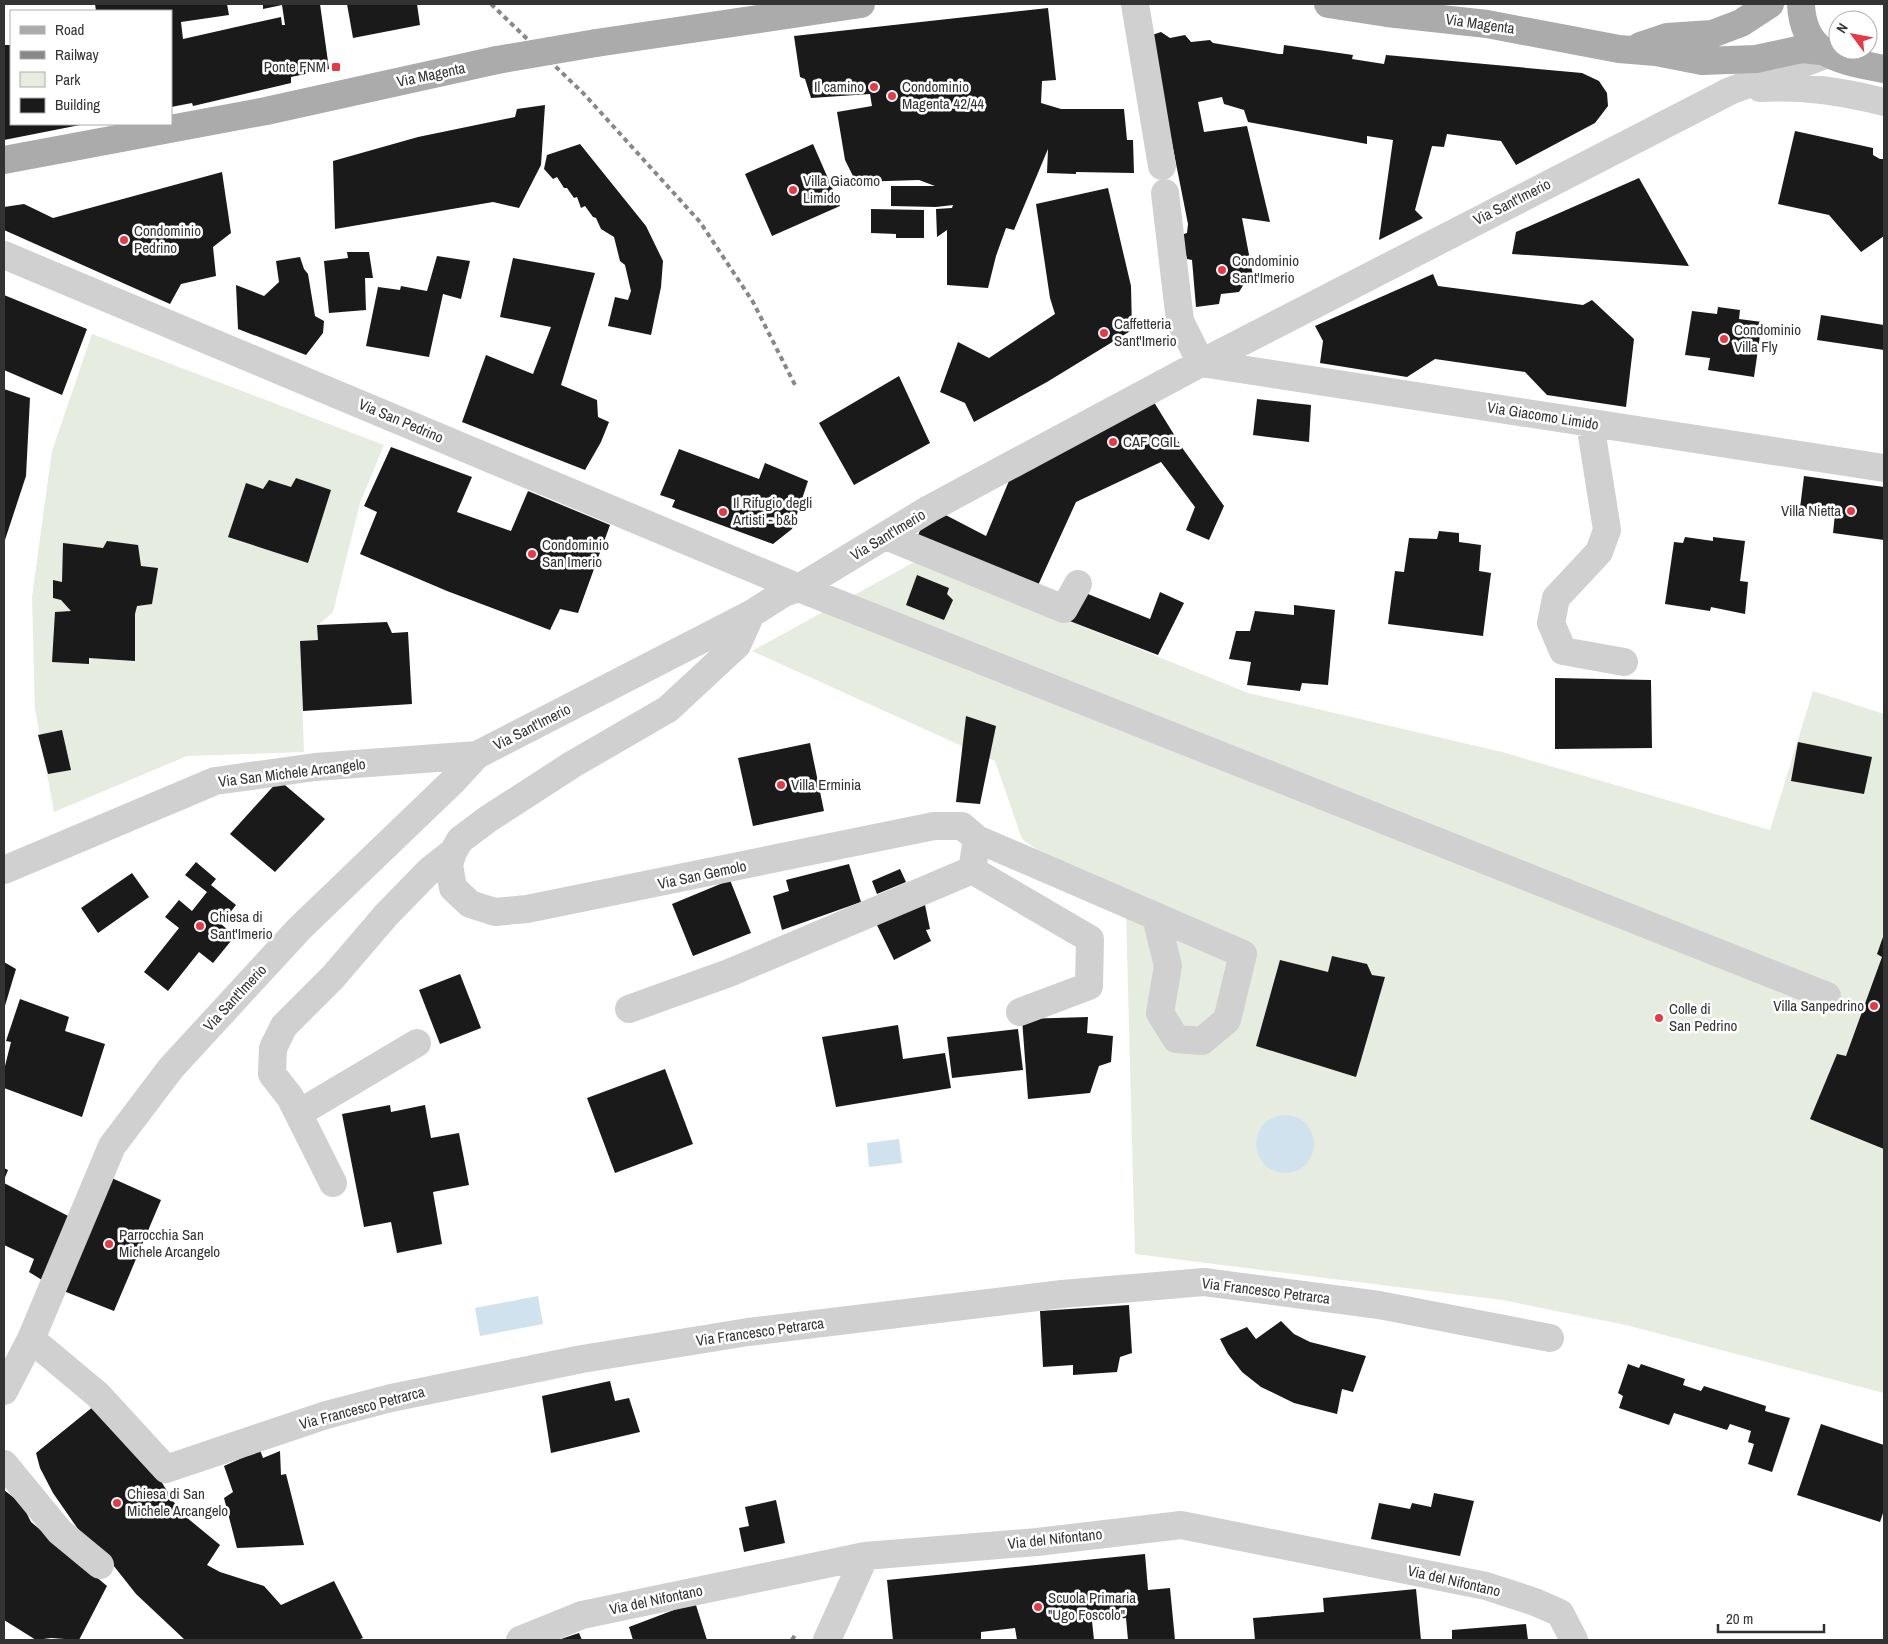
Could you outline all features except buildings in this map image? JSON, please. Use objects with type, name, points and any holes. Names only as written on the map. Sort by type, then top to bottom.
[{"type":"main road","name":"Via Magenta","points":[[4,160],[266,111],[497,60],[596,43],[861,4]]},
{"type":"main road","name":"Via Magenta","points":[[1328,4],[1487,24],[1702,61],[1723,62],[1756,59],[1802,49],[1825,53],[1884,69]]},
{"type":"main road","name":"Via Magenta","points":[[1631,49],[1667,37],[1712,34],[1741,23],[1770,4]]},
{"type":"main road","points":[[1801,9],[1806,30],[1825,53]]},
{"type":"street","points":[[1135,4],[1162,166]]},
{"type":"street","name":"Via Sant'Imerio","points":[[4,1391],[31,1339],[112,1146],[171,1068],[299,929],[452,782],[476,755],[751,614],[784,594],[799,588],[930,509],[1201,363],[1657,127],[1736,89],[1825,53]]},
{"type":"street","points":[[1736,89],[1799,87],[1848,93],[1884,102]]},
{"type":"street","points":[[1165,193],[1180,321],[1201,363]]},
{"type":"street","name":"Via San Pedrino","points":[[4,255],[799,588],[1826,996]]},
{"type":"street","name":"Via Giacomo Limido","points":[[1201,363],[1884,468]]},
{"type":"street","points":[[1590,423],[1607,530],[1599,552],[1556,598],[1551,623],[1564,651],[1624,662]]},
{"type":"street","points":[[886,536],[1064,610],[1078,584]]},
{"type":"street","points":[[333,1183],[290,1097],[272,1074],[273,1048],[284,1026],[333,977],[430,870],[453,852],[460,840],[488,819],[573,764],[668,708],[737,645],[751,614]]},
{"type":"street","name":"Via San Michele Arcangelo","points":[[4,870],[216,781],[315,767],[476,755]]},
{"type":"street","name":"Via San Gemolo","points":[[453,852],[449,865],[453,888],[470,904],[495,912],[527,909],[584,899],[934,826],[962,826],[977,839],[1243,954],[1227,1020],[1202,1041],[1176,1039],[1160,1013],[1168,966],[1156,917]]},
{"type":"street","points":[[972,870],[977,839]]},
{"type":"street","points":[[629,1009],[728,973],[972,870]]},
{"type":"street","points":[[972,870],[1090,939],[1089,986],[1020,1012]]},
{"type":"street","points":[[299,1114],[417,1043]]},
{"type":"street","name":"Via Francesco Petrarca","points":[[31,1339],[98,1395],[166,1469],[326,1415],[391,1398],[582,1360],[748,1332],[1062,1294],[1204,1282],[1378,1305],[1550,1338]]},
{"type":"street","points":[[4,1464],[60,1532],[100,1565]]},
{"type":"street","name":"Via del Nifontano","points":[[520,1640],[582,1615],[865,1556],[1037,1542],[1181,1525],[1486,1586],[1535,1602],[1560,1613],[1574,1640]]},
{"type":"street","points":[[827,1640],[865,1556]]},
{"type":"green space","points":[[92,334],[384,445],[360,503],[333,612],[318,625],[318,640],[300,641],[304,752],[187,756],[54,812],[35,709],[32,597],[52,451]]},
{"type":"green space","points":[[918,560],[1248,693],[1502,752],[1770,830],[1813,691],[1884,714],[1884,1393],[1626,1325],[1502,1300],[1135,1254],[1126,913],[1022,839],[995,761],[752,651]]},
{"type":"water","points":[[1285,1115],[1301,1120],[1309,1128],[1314,1144],[1309,1160],[1301,1168],[1285,1173],[1269,1168],[1261,1160],[1256,1144],[1261,1128],[1269,1120]]},
{"type":"water","points":[[899,1139],[902,1163],[869,1167],[867,1143]]},
{"type":"water","points":[[538,1296],[543,1324],[480,1336],[475,1308]]},
{"type":"railway","points":[[491,4],[584,94],[700,222],[753,302],[795,385]]},
{"type":"railway","points":[[792,1640],[795,1635]]},
{"type":"place","name":"Ponte FNM","points":[[336,67]]},
{"type":"place","name":"Il camino","points":[[874,87]]},
{"type":"place","name":"Condominio Magenta 42/44","points":[[892,96]]},
{"type":"place","name":"Villa Giacomo Limido","points":[[793,190]]},
{"type":"place","name":"Condominio Pedrino","points":[[124,240]]},
{"type":"place","name":"Condominio Sant'Imerio","points":[[1222,270]]},
{"type":"place","name":"Caffetteria Sant'Imerio","points":[[1104,333]]},
{"type":"place","name":"Condominio Villa Fly","points":[[1724,339]]},
{"type":"place","name":"CAF CGIL","points":[[1113,442]]},
{"type":"place","name":"Villa Nietta","points":[[1851,511]]},
{"type":"place","name":"Il Rifugio degli Artisti - b&b","points":[[723,512]]},
{"type":"place","name":"Condominio San Imerio","points":[[532,554]]},
{"type":"place","name":"Villa Erminia","points":[[781,785]]},
{"type":"place","name":"Chiesa di Sant'Imerio","points":[[200,926]]},
{"type":"place","name":"Villa Sanpedrino","points":[[1874,1006]]},
{"type":"place","name":"Colle di San Pedrino","points":[[1659,1018]]},
{"type":"place","name":"Parrocchia San Michele Arcangelo","points":[[109,1244]]},
{"type":"place","name":"Chiesa di San Michele Arcangelo","points":[[117,1503]]},
{"type":"place","name":"Scuola Primaria \"Ugo Foscolo\"","points":[[1038,1607]]}]
